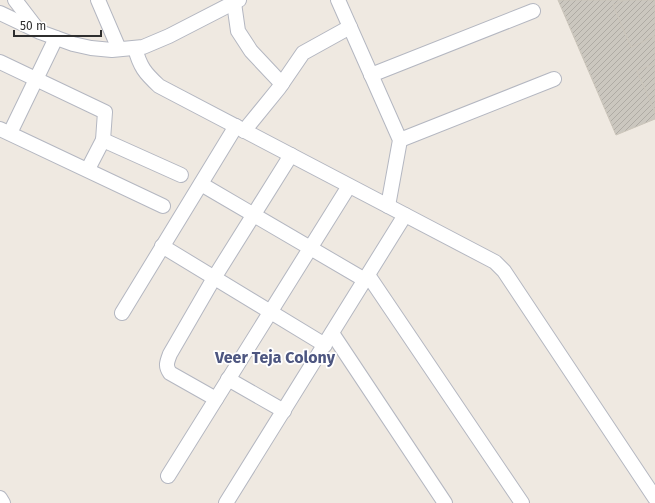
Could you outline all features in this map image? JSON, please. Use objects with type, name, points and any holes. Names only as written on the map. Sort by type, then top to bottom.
[{"type":"street","points":[[15,0],[40,32]]},
{"type":"street","points":[[98,0],[119,49]]},
{"type":"street","points":[[339,0],[400,140],[388,206]]},
{"type":"street","points":[[0,13],[56,38],[100,50],[143,47],[169,36],[236,2],[238,31],[251,51],[282,84]]},
{"type":"street","points":[[371,75],[533,11]]},
{"type":"street","points":[[122,313],[200,184],[240,128],[282,84],[303,53],[350,27]]},
{"type":"street","points":[[56,38],[36,79],[5,131],[88,169],[163,206]]},
{"type":"street","points":[[135,48],[139,62],[146,73],[159,86],[495,262],[504,272],[655,498]]},
{"type":"street","points":[[0,62],[105,112],[103,140],[88,169]]},
{"type":"street","points":[[400,140],[554,79]]},
{"type":"street","points":[[103,140],[181,176]]},
{"type":"street","points":[[216,399],[170,373],[167,369],[167,363],[170,354],[214,278],[291,155]]},
{"type":"street","points":[[200,184],[310,248],[366,277],[522,503]]},
{"type":"street","points":[[168,476],[349,186]]},
{"type":"street","points":[[226,503],[405,215]]},
{"type":"street","points":[[162,246],[270,313],[328,339],[445,503]]},
{"type":"street","points":[[228,379],[284,411]]},
{"type":"street","points":[[0,498],[3,503]]},
{"type":"building","points":[[558,0],[655,0],[655,119],[616,135]]},
{"type":"building","points":[[625,0],[655,0],[655,36],[631,47],[613,5]]},
{"type":"building","points":[[655,63],[655,112],[637,71]]},
{"type":"district","name":"Veer Teja Colony","points":[[275,357]]}]
